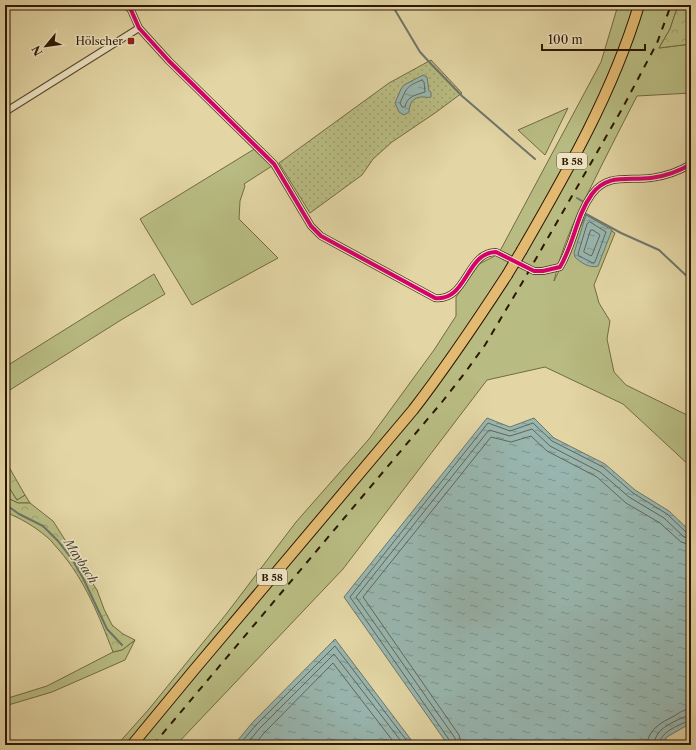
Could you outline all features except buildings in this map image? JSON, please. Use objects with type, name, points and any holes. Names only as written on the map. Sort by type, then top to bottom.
[{"type":"main road","name":"B 58","points":[[132,745],[413,410],[464,340],[507,275],[552,198],[598,109],[616,68],[639,5]]},
{"type":"street","points":[[126,5],[131,10],[139,28],[169,61],[274,164],[312,226],[321,236],[435,298],[443,299],[456,292],[477,260],[492,252],[496,252],[534,272],[560,267],[568,252],[582,211],[592,194],[599,186],[614,179],[642,179],[667,175],[691,164]]},
{"type":"street","points":[[5,112],[139,28]]},
{"type":"green space","points":[[618,5],[678,5],[670,29],[659,48],[691,44],[691,93],[637,96],[577,216],[564,248],[554,281],[586,215],[615,233],[594,285],[599,303],[610,321],[607,339],[614,372],[626,385],[691,417],[691,467],[623,404],[545,367],[487,380],[343,569],[176,745],[117,745],[149,709],[227,613],[296,522],[369,439],[434,350],[456,316],[456,297],[479,264],[493,257],[501,249],[601,62]]},
{"type":"green space","points":[[678,5],[691,5],[691,44],[659,48],[670,29]]},
{"type":"green space","points":[[431,60],[462,93],[392,142],[373,159],[362,175],[310,213],[279,163],[389,83]]},
{"type":"green space","points":[[568,108],[545,155],[518,130]]},
{"type":"green space","points":[[256,148],[272,166],[244,184],[245,186],[240,201],[239,219],[278,258],[192,305],[140,219]]},
{"type":"green space","points":[[154,274],[165,294],[5,393],[5,367]]},
{"type":"green space","points":[[5,460],[25,495],[17,500],[5,481]]},
{"type":"green space","points":[[5,481],[17,500],[25,495],[30,503],[18,503],[5,497]]},
{"type":"green space","points":[[5,497],[18,503],[30,503],[53,521],[97,590],[112,625],[123,634],[135,640],[122,650],[113,652],[84,586],[68,562],[59,550],[42,533],[27,523],[5,512]]},
{"type":"green space","points":[[135,640],[125,660],[52,692],[5,706],[5,699],[47,686],[113,652],[122,650]]},
{"type":"water","points":[[423,75],[427,77],[431,97],[420,97],[415,99],[411,103],[409,112],[404,115],[399,112],[395,103],[401,89],[404,85]]},
{"type":"water","points":[[586,215],[612,230],[598,266],[595,267],[582,263],[575,257],[574,253]]},
{"type":"water","points":[[487,418],[510,427],[534,418],[554,438],[605,464],[635,490],[669,511],[691,532],[691,723],[667,737],[662,745],[448,745],[344,597]]},
{"type":"water","points":[[335,639],[415,745],[234,745],[252,723]]},
{"type":"waterway","points":[[392,5],[420,52],[432,65],[462,96],[535,159]]},
{"type":"waterway","points":[[577,198],[582,201]]},
{"type":"waterway","points":[[586,214],[621,233],[659,250],[691,280]]},
{"type":"waterway","name":"Maybach","points":[[5,504],[19,514],[43,526],[58,541],[72,559],[84,580],[107,629],[122,645]]},
{"type":"railway","points":[[153,745],[442,402],[485,345],[622,109],[657,43],[671,5]]},
{"type":"cycle path","points":[[126,5],[131,10],[139,28],[169,61],[274,164],[311,226],[321,236],[435,298],[446,297],[454,292],[478,260],[486,254],[496,252],[534,271],[543,271],[560,267],[569,249],[582,211],[598,187],[612,180],[643,179],[662,176],[691,164]]},
{"type":"place","name":"Hölscher","points":[[131,41]]}]
